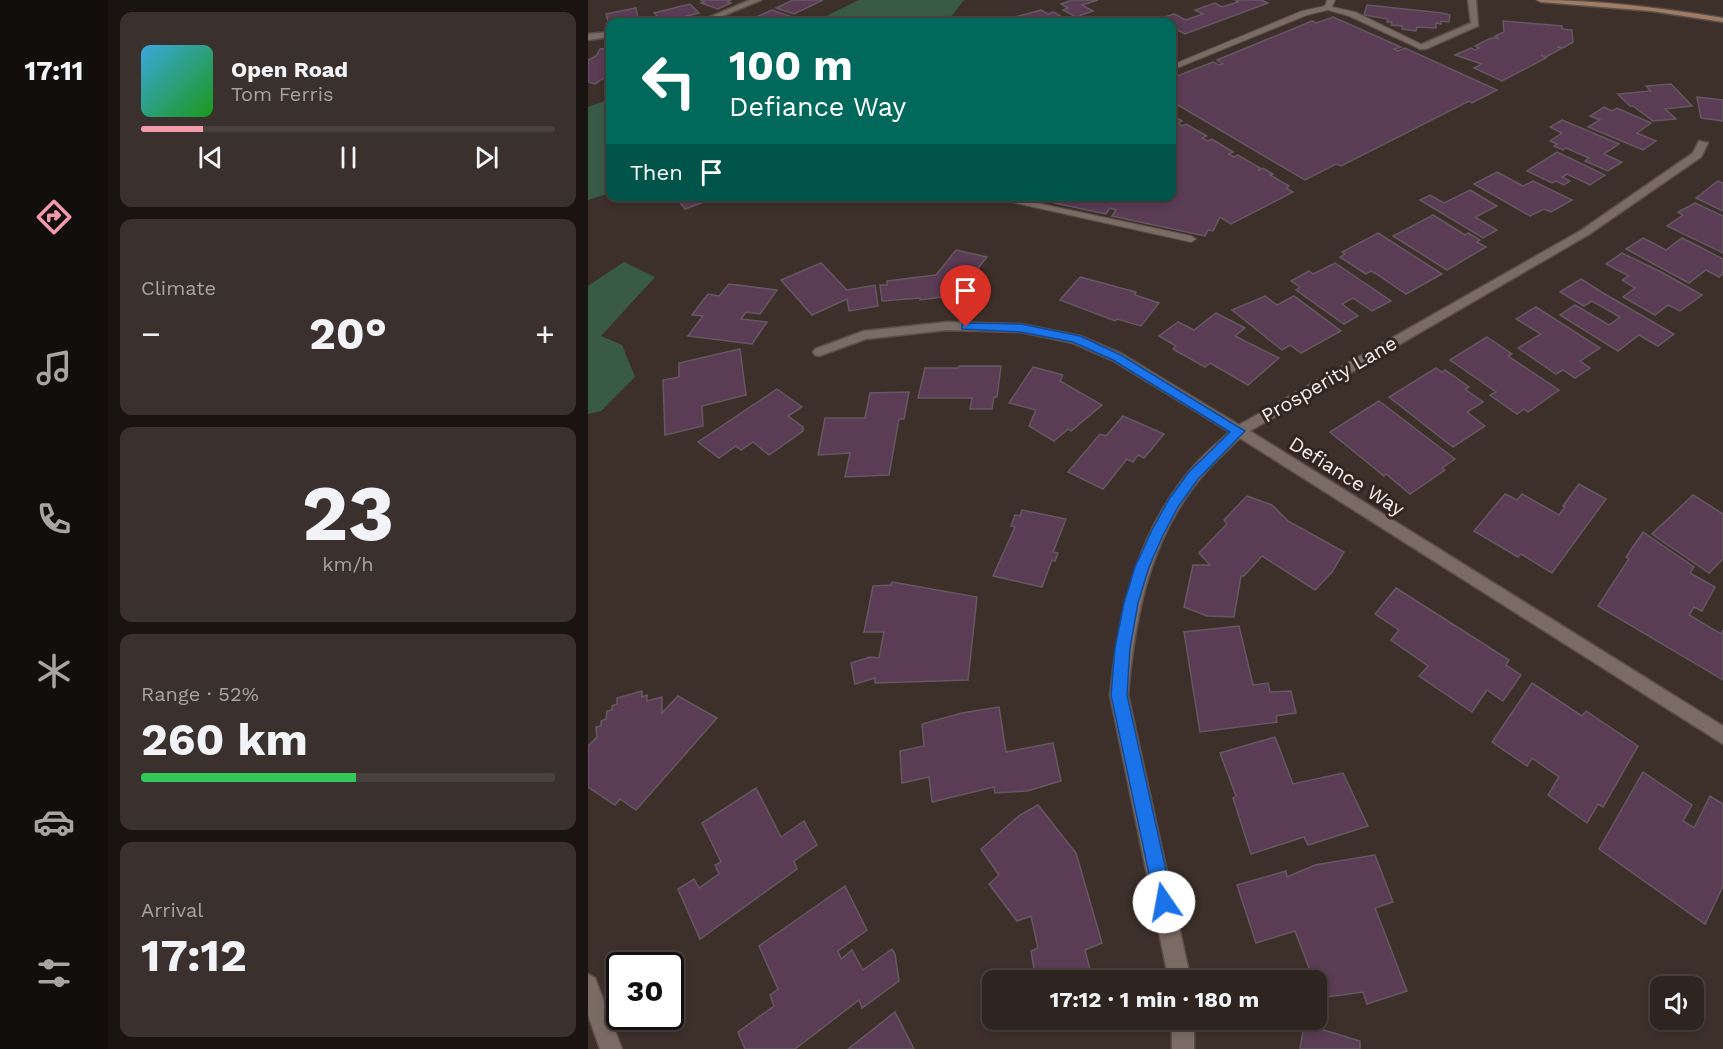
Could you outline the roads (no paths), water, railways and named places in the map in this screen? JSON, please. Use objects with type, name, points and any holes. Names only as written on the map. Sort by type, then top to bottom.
[{"type":"main road","points":[[1541,0],[1651,9],[1723,21]]},
{"type":"street","points":[[712,18],[757,0]]},
{"type":"street","points":[[1423,47],[1475,24],[1473,0]]},
{"type":"street","points":[[588,37],[606,35]]},
{"type":"street","name":"Prosperity Lane","points":[[1178,970],[1119,695],[1123,648],[1131,603],[1142,567],[1156,534],[1174,503],[1194,475],[1239,431],[1584,233],[1697,155],[1703,143]]},
{"type":"street","name":"Defiance Way","points":[[819,352],[864,335],[947,326],[1021,328],[1076,339],[1117,357],[1239,431],[1723,736]]},
{"type":"street","points":[[588,985],[611,1049]]},
{"type":"street","points":[[1183,1030],[1183,1049]]},
{"type":"lane","points":[[1176,66],[1329,4],[1423,47]]},
{"type":"lane","points":[[1012,201],[1191,239]]}]
